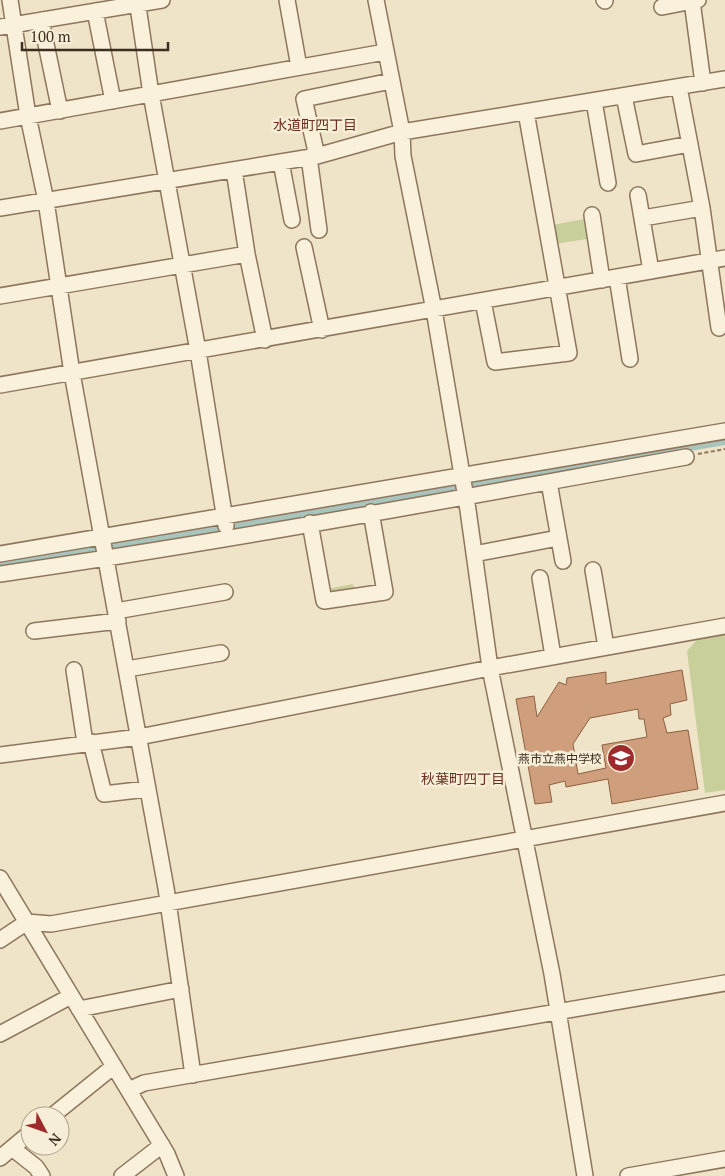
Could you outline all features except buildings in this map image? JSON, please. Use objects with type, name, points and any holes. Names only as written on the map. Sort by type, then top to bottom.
[{"type":"street","points":[[10,0],[7,26],[46,202],[72,373],[169,903],[193,1075]]},
{"type":"street","points":[[7,26],[137,2],[162,0]]},
{"type":"street","points":[[287,0],[299,67]]},
{"type":"street","points":[[376,0],[390,81],[402,132],[403,156],[434,310],[474,554],[490,668],[558,1013],[585,1176]]},
{"type":"street","points":[[662,7],[695,1],[703,83]]},
{"type":"street","points":[[137,2],[166,182],[198,351],[226,527]]},
{"type":"street","points":[[95,11],[113,101]]},
{"type":"street","points":[[41,20],[60,110]]},
{"type":"street","points":[[0,121],[385,52]]},
{"type":"street","points":[[0,208],[313,157],[402,132],[725,79]]},
{"type":"street","points":[[318,230],[313,157],[304,99],[390,81]]},
{"type":"street","points":[[679,87],[702,208],[719,328]]},
{"type":"street","points":[[624,96],[636,154],[690,144]]},
{"type":"street","points":[[594,101],[608,183]]},
{"type":"street","points":[[483,301],[495,362],[569,353],[526,112]]},
{"type":"street","points":[[281,162],[292,220]]},
{"type":"street","points":[[234,170],[247,254],[265,340]]},
{"type":"street","points":[[638,194],[651,271]]},
{"type":"street","points":[[643,218],[702,208]]},
{"type":"street","points":[[592,215],[630,359]]},
{"type":"street","points":[[304,247],[322,330]]},
{"type":"street","points":[[0,296],[247,254]]},
{"type":"street","points":[[0,385],[725,258]]},
{"type":"street","points":[[0,554],[105,548],[226,527],[310,523],[371,512],[463,487],[550,482],[677,451],[725,431]]},
{"type":"street","points":[[0,574],[105,548],[677,451]]},
{"type":"street","points":[[550,482],[562,561]]},
{"type":"street","points":[[310,523],[324,601],[385,592],[371,512]]},
{"type":"street","points":[[474,554],[558,538]]},
{"type":"street","points":[[593,570],[606,647]]},
{"type":"street","points":[[540,578],[553,656]]},
{"type":"street","points":[[34,631],[117,616],[225,592]]},
{"type":"street","points":[[0,755],[139,736],[553,656],[725,626]]},
{"type":"street","points":[[127,668],[221,653]]},
{"type":"street","points":[[74,670],[88,743],[104,794],[148,789]]},
{"type":"street","points":[[0,940],[27,922],[51,924],[725,803]]},
{"type":"street","points":[[0,878],[162,1145],[176,1176]]},
{"type":"street","points":[[129,1090],[144,1083],[725,983]]},
{"type":"street","points":[[0,1034],[75,1002],[181,989]]},
{"type":"street","points":[[64,1106],[114,1066]]},
{"type":"street","points":[[0,1158],[20,1141]]},
{"type":"street","points":[[122,1176],[162,1145]]},
{"type":"street","points":[[12,1148],[36,1167],[42,1176]]},
{"type":"street","points":[[628,1176],[725,1160]]},
{"type":"path","points":[[677,451],[725,449]]},
{"type":"green space","points":[[590,218],[593,238],[555,244],[552,225]]},
{"type":"green space","points":[[353,584],[355,594],[332,598],[327,589]]},
{"type":"green space","points":[[725,630],[725,790],[705,793],[687,651],[701,635]]},
{"type":"waterway","points":[[0,564],[725,440]]},
{"type":"place","name":"燕市立燕中学校","points":[[621,758]]},
{"type":"district","name":"水道町四丁目","points":[[315,124]]},
{"type":"district","name":"秋葉町四丁目","points":[[463,778]]}]
